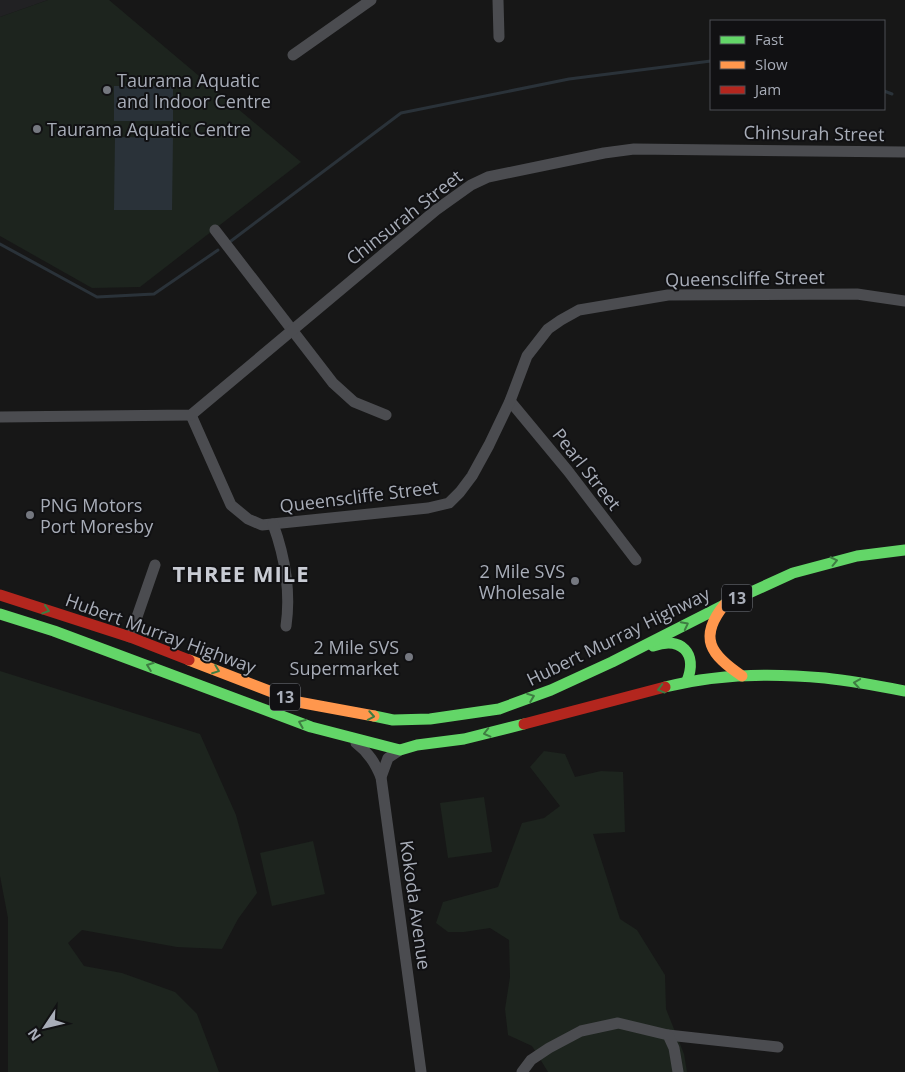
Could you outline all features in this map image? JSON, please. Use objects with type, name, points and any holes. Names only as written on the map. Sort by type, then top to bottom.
[{"type":"highway","name":"Hubert Murray Highway","points":[[0,594],[130,637],[298,702],[394,720],[430,719],[499,709],[551,690],[612,662],[725,604],[793,573],[857,556],[905,550]]},
{"type":"highway","points":[[725,604],[716,613],[711,629],[710,638],[713,651],[720,661],[742,676]]},
{"type":"highway","name":"Hubert Murray Highway","points":[[0,614],[54,631],[311,726],[400,750],[417,745],[464,739],[688,682],[742,676],[815,677],[905,691]]},
{"type":"highway","points":[[0,621],[44,631],[54,631]]},
{"type":"highway","points":[[612,662],[627,660],[659,643],[680,644],[688,652],[691,659],[692,672],[688,682]]},
{"type":"street","points":[[293,55],[371,0]]},
{"type":"street","points":[[498,0],[500,37]]},
{"type":"street","name":"Chinsurah Street","points":[[191,415],[443,205],[471,185],[488,177],[604,153],[634,149],[905,152]]},
{"type":"street","points":[[215,230],[333,383],[354,402],[386,415]]},
{"type":"street","name":"Queenscliffe Street","points":[[191,415],[231,505],[248,519],[262,525],[418,510],[449,503],[472,476],[510,401],[527,356],[548,329],[579,310],[668,295],[857,294],[905,301]]},
{"type":"street","name":"Pearl Street","points":[[510,401],[568,471],[636,560]]},
{"type":"street","points":[[0,417],[191,415]]},
{"type":"street","points":[[273,524],[282,549],[289,605],[286,626]]},
{"type":"street","points":[[130,637],[155,565]]},
{"type":"street","name":"Kokoda Avenue","points":[[343,735],[366,750],[375,763],[380,777],[421,1072]]},
{"type":"street","points":[[380,777],[388,758],[400,750]]},
{"type":"street","points":[[522,1072],[531,1060],[581,1031],[618,1024],[668,1035],[778,1047]]},
{"type":"street","points":[[668,1035],[674,1048],[678,1072]]},
{"type":"shaded area","points":[[0,0],[48,0],[0,17]]},
{"type":"shaded area","name":"Taurama Aquatic and Indoor Centre","points":[[48,0],[109,0],[301,162],[140,287],[92,288],[0,236],[0,17]]},
{"type":"shaded area","points":[[114,86],[173,86],[173,121],[114,121]]},
{"type":"shaded area","points":[[115,137],[173,138],[172,210],[114,210]]},
{"type":"shaded area","points":[[0,671],[200,734],[236,815],[257,893],[238,919],[222,949],[177,947],[82,930],[68,943],[84,966],[122,973],[175,992],[197,1014],[219,1072],[8,1072],[8,918],[0,876]]},
{"type":"shaded area","points":[[544,751],[565,754],[575,777],[601,771],[623,772],[625,832],[593,834],[620,919],[637,930],[665,975],[666,1009],[684,1054],[687,1072],[548,1072],[532,1046],[508,1035],[505,1009],[510,977],[509,940],[490,928],[464,932],[448,932],[436,923],[443,902],[498,887],[522,823],[544,818],[560,806],[530,767]]},
{"type":"shaded area","points":[[484,797],[492,852],[448,858],[440,803]]},
{"type":"shaded area","points":[[313,841],[325,894],[272,906],[260,853]]},
{"type":"waterway","points":[[231,241],[401,113],[569,79],[710,61]]},
{"type":"waterway","points":[[885,91],[892,94]]},
{"type":"waterway","points":[[0,244],[97,297],[154,294],[218,250]]},
{"type":"traffic: fast","points":[[374,716],[393,720],[430,719],[499,709],[551,690],[612,662],[738,598],[793,573],[857,556],[905,550]]},
{"type":"traffic: fast","points":[[0,614],[54,631],[311,727],[400,750],[417,745],[464,739],[524,724]]},
{"type":"traffic: fast","points":[[653,646],[672,643],[685,649],[690,662],[687,681]]},
{"type":"traffic: fast","points":[[665,687],[704,679],[785,675],[835,679],[905,691]]},
{"type":"traffic: slow","points":[[725,604],[711,627],[711,645],[722,661],[742,676]]},
{"type":"traffic: slow","points":[[189,660],[298,702],[374,716]]},
{"type":"traffic: jam","points":[[0,595],[130,637],[189,660]]},
{"type":"traffic: jam","points":[[524,724],[665,687]]},
{"type":"place","name":"Taurama Aquatic and Indoor Centre","points":[[107,90]]},
{"type":"place","name":"Taurama Aquatic Centre","points":[[37,129]]},
{"type":"place","name":"PNG Motors Port Moresby","points":[[30,515]]},
{"type":"place","name":"2 Mile SVS Wholesale","points":[[575,581]]},
{"type":"place","name":"2 Mile SVS Supermarket","points":[[409,657]]},
{"type":"district","name":"THREE MILE","points":[[241,573]]}]
